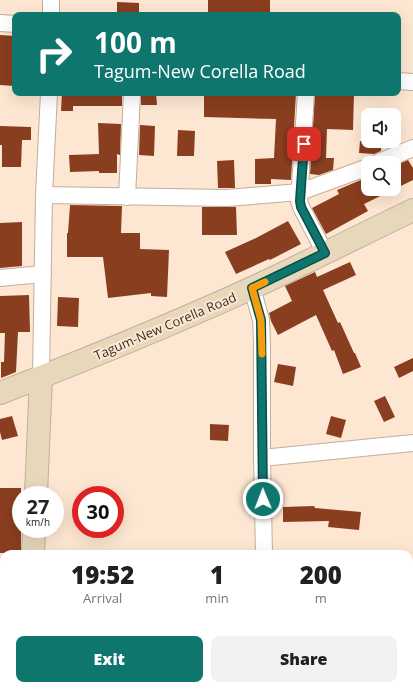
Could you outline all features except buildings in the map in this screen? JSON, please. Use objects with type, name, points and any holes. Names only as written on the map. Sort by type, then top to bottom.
[{"type":"main road","name":"Tagum-New Corella Road","points":[[0,393],[104,353],[252,288],[413,210]]},
{"type":"main road","points":[[36,486],[41,377]]},
{"type":"main road","points":[[33,550],[34,538]]},
{"type":"street","points":[[50,12],[51,0]]},
{"type":"street","points":[[0,23],[12,24]]},
{"type":"street","points":[[401,81],[413,82]]},
{"type":"street","points":[[41,377],[44,195],[49,96]]},
{"type":"street","points":[[127,197],[132,96]]},
{"type":"street","points":[[306,96],[300,201],[301,207],[325,253]]},
{"type":"street","points":[[394,156],[413,148]]},
{"type":"street","points":[[44,195],[227,198],[300,192],[361,169]]},
{"type":"street","points":[[0,278],[43,274]]},
{"type":"street","points":[[252,288],[261,320],[264,550]]},
{"type":"street","points":[[262,458],[413,443]]},
{"type":"slow traffic","points":[[262,354],[261,320],[252,288],[265,282]]},
{"type":"route","points":[[263,499],[261,320],[252,288],[325,253],[301,207],[300,192],[304,144]]}]
